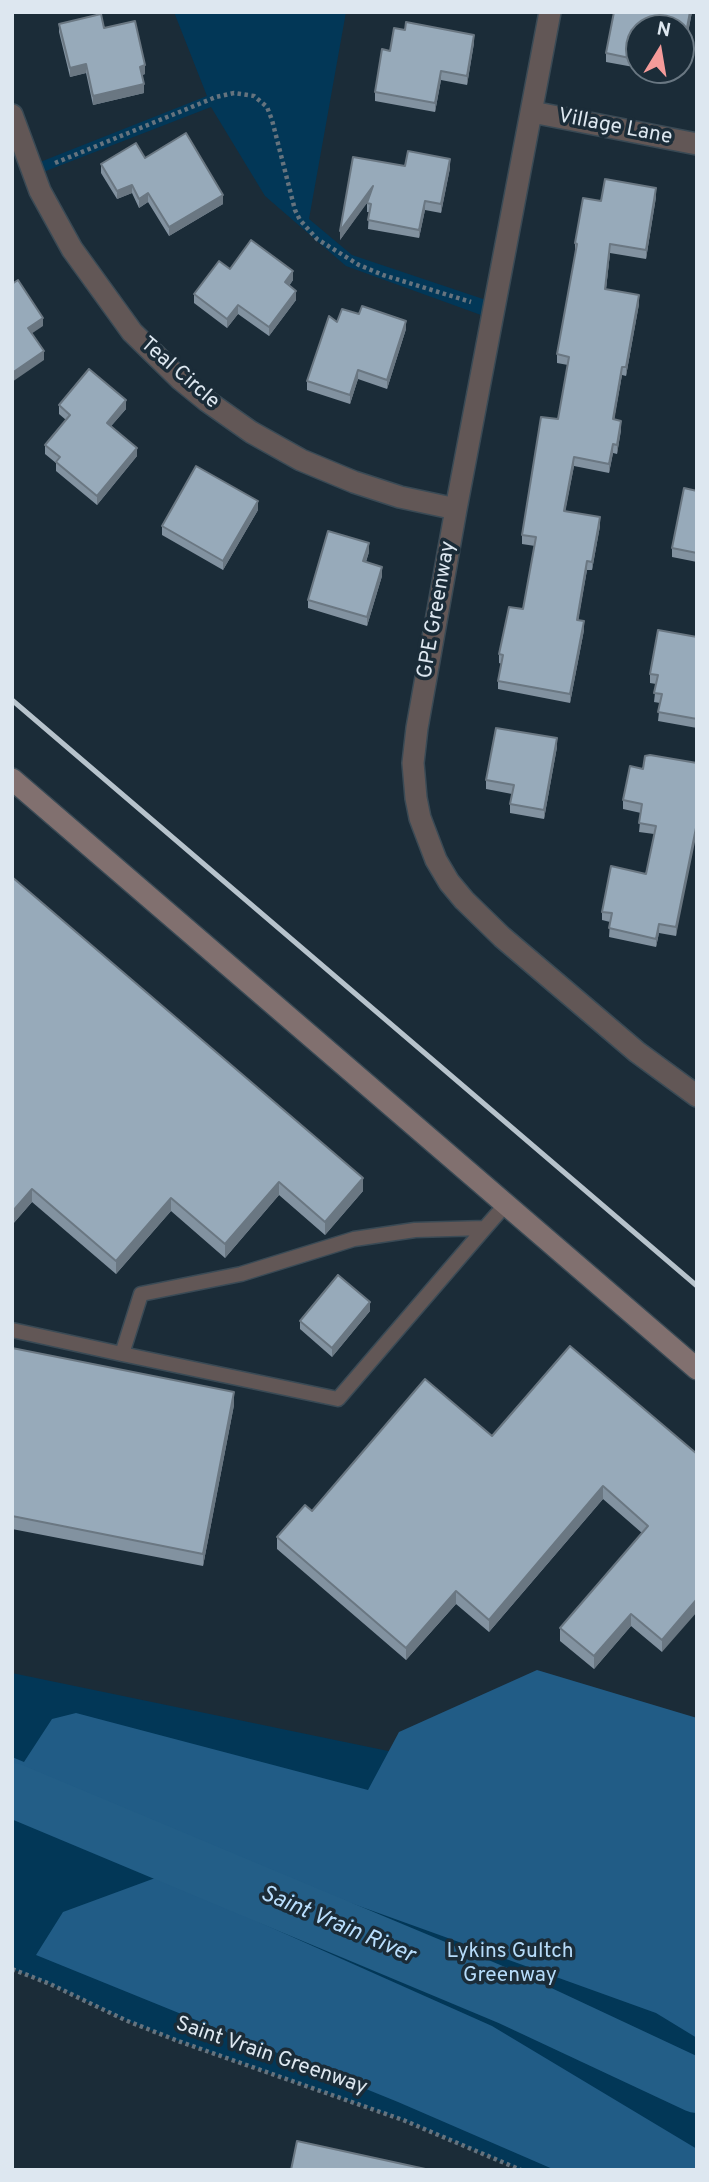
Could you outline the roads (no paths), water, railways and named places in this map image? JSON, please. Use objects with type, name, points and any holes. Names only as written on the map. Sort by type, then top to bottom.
[{"type":"street","name":"GPE Greenway","points":[[550,12],[456,509],[414,752],[416,798],[428,840],[449,882],[502,937],[637,1052],[697,1096]]},
{"type":"street","name":"Village Lane","points":[[532,112],[697,144]]},
{"type":"street","name":"Teal Circle","points":[[12,115],[32,172],[56,222],[118,315],[151,353],[207,401],[275,447],[301,460],[388,493],[456,509]]},
{"type":"street","points":[[12,779],[697,1369]]},
{"type":"lane","points":[[12,1329],[338,1399],[506,1204]]},
{"type":"lane","points":[[122,1354],[141,1294],[242,1274],[354,1239],[415,1230],[485,1228]]},
{"type":"waterway","name":"Saint Vrain River","points":[[12,1790],[509,1998],[697,2086]]},
{"type":"railway","points":[[12,700],[697,1286]]},
{"type":"park label","name":"Lykins Gultch Greenway","points":[[510,1965]]}]
